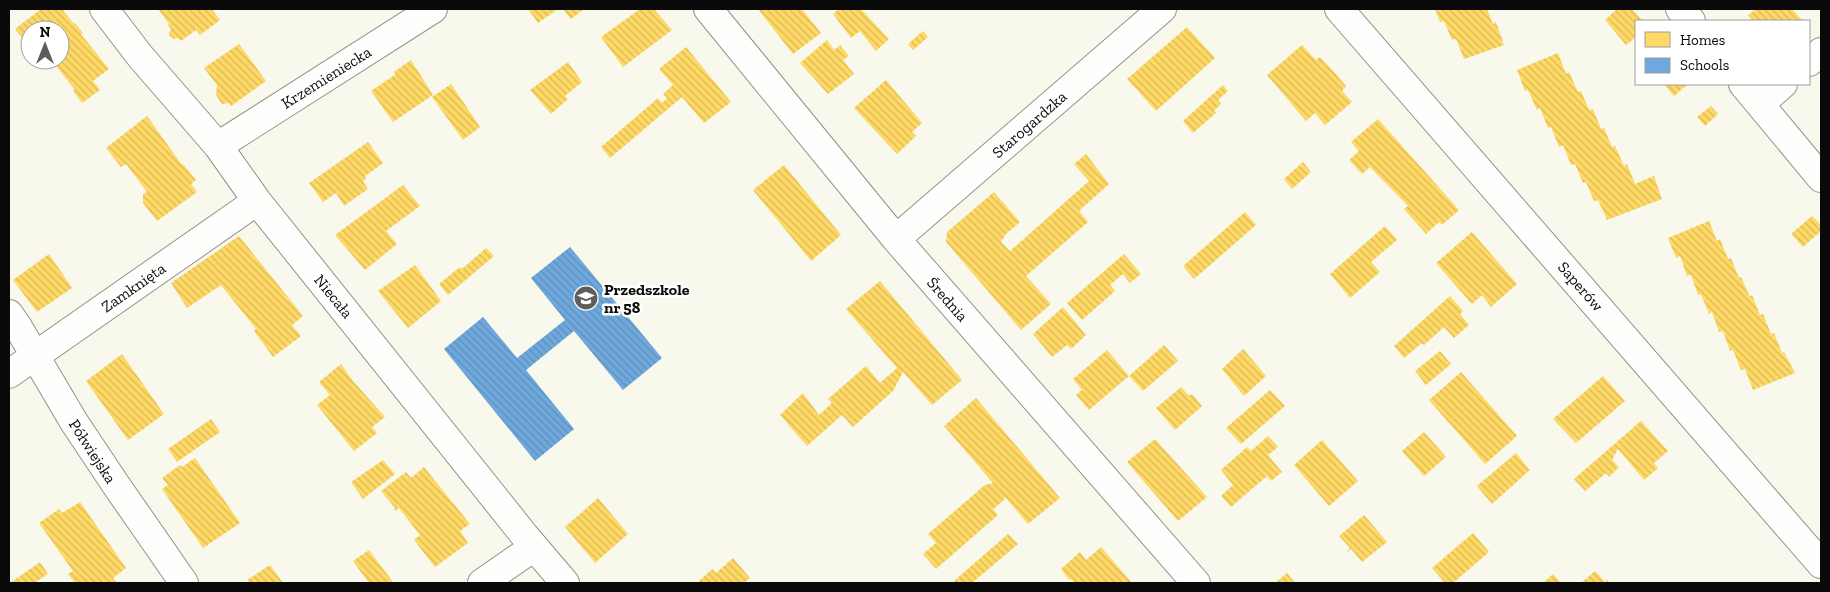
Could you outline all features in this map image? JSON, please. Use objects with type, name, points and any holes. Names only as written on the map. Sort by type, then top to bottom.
[{"type":"street","name":"Niecała","points":[[104,9],[140,56],[218,146],[258,201],[534,547],[565,583]]},
{"type":"street","name":"Krzemieniecka","points":[[218,146],[433,9]]},
{"type":"street","name":"Średnia","points":[[708,9],[896,239],[1196,583]]},
{"type":"street","name":"Starogardzka","points":[[896,239],[1162,9]]},
{"type":"street","name":"Saperów","points":[[1339,9],[1821,564]]},
{"type":"street","points":[[1680,9],[1690,20]]},
{"type":"street","points":[[1810,61],[1821,52]]},
{"type":"street","points":[[1781,85],[1751,94],[1821,178]]},
{"type":"street","name":"Zamknięta","points":[[9,374],[258,201]]},
{"type":"street","name":"Półwiejska","points":[[9,314],[100,462],[184,583]]},
{"type":"street","points":[[482,583],[534,547]]},
{"type":"building: Homes","points":[[41,9],[62,9],[83,33],[81,34],[109,69],[93,81],[100,90],[82,103],[73,91],[75,90],[59,70],[70,70],[70,20],[27,20]]},
{"type":"building: Homes","points":[[158,9],[212,9],[220,20],[200,35],[196,30],[181,41],[170,36],[171,29],[169,24]]},
{"type":"building: Homes","points":[[528,9],[558,9],[538,23]]},
{"type":"building: Homes","points":[[563,9],[584,9],[571,19]]},
{"type":"building: Homes","points":[[640,9],[654,9],[672,30],[623,67],[601,37]]},
{"type":"building: Homes","points":[[758,9],[802,9],[821,33],[793,54]]},
{"type":"building: Homes","points":[[839,9],[861,9],[889,39],[876,51],[860,31],[851,38],[833,14]]},
{"type":"building: Homes","points":[[1435,9],[1487,9],[1493,24],[1496,22],[1504,45],[1464,59],[1456,39],[1452,40],[1444,21],[1440,22]]},
{"type":"building: Homes","points":[[1617,9],[1632,9],[1642,20],[1635,20],[1635,38],[1626,45],[1605,20]]},
{"type":"building: Homes","points":[[1756,9],[1792,9],[1802,20],[1752,20],[1748,15]]},
{"type":"building: Homes","points":[[20,25],[20,35],[15,29]]},
{"type":"building: Homes","points":[[1187,27],[1215,58],[1156,111],[1127,79]]},
{"type":"building: Homes","points":[[923,31],[928,37],[913,50],[908,44]]},
{"type":"building: Homes","points":[[827,40],[834,50],[840,45],[849,56],[843,60],[854,74],[828,94],[800,63]]},
{"type":"building: Homes","points":[[239,44],[266,81],[231,106],[229,103],[222,104],[216,95],[217,85],[204,68]]},
{"type":"building: Homes","points":[[1302,45],[1316,60],[1320,57],[1334,72],[1346,86],[1342,91],[1352,102],[1325,125],[1315,113],[1306,121],[1267,75]]},
{"type":"building: Homes","points":[[686,47],[731,102],[704,123],[682,97],[610,158],[601,147],[658,98],[662,103],[667,98],[663,94],[673,85],[659,69]]},
{"type":"building: Homes","points":[[1558,53],[1566,74],[1569,72],[1578,92],[1581,91],[1589,110],[1593,109],[1601,129],[1604,128],[1612,147],[1615,146],[1624,166],[1627,164],[1635,184],[1654,176],[1662,199],[1607,220],[1598,200],[1594,201],[1586,182],[1583,183],[1575,164],[1571,165],[1563,145],[1559,147],[1551,127],[1548,128],[1540,108],[1537,110],[1528,90],[1525,91],[1517,70]]},
{"type":"building: Homes","points":[[411,60],[433,95],[393,122],[371,91],[396,74],[394,72]]},
{"type":"building: Homes","points":[[568,62],[582,82],[565,96],[568,99],[551,114],[530,90]]},
{"type":"building: Homes","points":[[886,80],[922,123],[912,132],[916,136],[897,154],[854,108]]},
{"type":"building: Homes","points":[[451,84],[480,127],[463,140],[432,97]]},
{"type":"building: Homes","points":[[1223,85],[1228,91],[1218,100],[1221,104],[1214,111],[1216,113],[1193,133],[1183,121]]},
{"type":"building: Homes","points":[[1665,85],[1687,85],[1674,96]]},
{"type":"building: Homes","points":[[1711,106],[1718,114],[1705,126],[1697,117]]},
{"type":"building: Homes","points":[[147,116],[182,165],[196,180],[191,184],[197,192],[157,221],[143,203],[143,194],[147,192],[126,164],[121,167],[106,148]]},
{"type":"building: Homes","points":[[1378,119],[1459,210],[1442,225],[1439,222],[1426,234],[1404,209],[1408,206],[1370,167],[1362,174],[1349,160],[1359,151],[1351,142]]},
{"type":"building: Homes","points":[[368,142],[383,163],[365,176],[366,179],[363,181],[368,189],[344,206],[336,193],[323,202],[309,183]]},
{"type":"building: Homes","points":[[1086,154],[1109,184],[1079,211],[1088,222],[1026,276],[1051,304],[1021,330],[946,242],[947,232],[994,192],[1020,222],[1006,234],[1001,242],[1010,251],[1089,181],[1074,164]]},
{"type":"building: Homes","points":[[1303,162],[1311,172],[1292,189],[1284,179]]},
{"type":"building: Homes","points":[[784,165],[841,235],[811,261],[753,190]]},
{"type":"building: Homes","points":[[403,185],[420,206],[386,231],[397,244],[365,270],[335,235]]},
{"type":"building: Homes","points":[[1245,212],[1256,225],[1194,279],[1183,266]]},
{"type":"building: Homes","points":[[1812,216],[1821,225],[1821,231],[1803,247],[1791,234]]},
{"type":"building: Homes","points":[[1709,221],[1717,241],[1720,239],[1728,259],[1731,258],[1739,278],[1741,277],[1750,297],[1752,295],[1760,315],[1763,314],[1771,334],[1774,333],[1782,353],[1784,352],[1795,373],[1753,390],[1745,369],[1741,370],[1733,350],[1730,351],[1723,331],[1719,332],[1712,312],[1709,314],[1701,294],[1698,295],[1691,275],[1687,276],[1680,256],[1676,258],[1668,238]]},
{"type":"building: Homes","points":[[1385,226],[1397,240],[1371,262],[1380,272],[1350,298],[1330,274]]},
{"type":"building: Homes","points":[[1472,232],[1517,284],[1491,307],[1482,295],[1472,304],[1436,263]]},
{"type":"building: Homes","points":[[239,236],[303,316],[292,325],[301,336],[273,357],[254,331],[256,329],[221,285],[187,308],[171,283]]},
{"type":"building: Homes","points":[[486,248],[494,256],[448,295],[439,284],[460,267],[462,269]]},
{"type":"building: Homes","points":[[49,254],[72,288],[37,312],[13,280]]},
{"type":"building: Homes","points":[[1124,254],[1141,274],[1130,283],[1123,274],[1110,285],[1115,291],[1082,320],[1067,303]]},
{"type":"building: Homes","points":[[415,265],[441,301],[408,328],[378,291]]},
{"type":"building: Homes","points":[[880,281],[962,380],[932,405],[903,372],[893,391],[853,427],[842,415],[807,446],[780,415],[803,393],[819,415],[832,403],[828,399],[866,366],[880,383],[897,368],[846,309]]},
{"type":"building: Homes","points":[[1450,296],[1463,311],[1460,314],[1469,325],[1454,338],[1444,327],[1424,345],[1422,343],[1404,358],[1394,346]]},
{"type":"building: Homes","points":[[1063,307],[1086,335],[1071,349],[1067,345],[1052,357],[1033,334]]},
{"type":"building: Homes","points":[[1164,345],[1178,361],[1143,391],[1129,376]]},
{"type":"building: Homes","points":[[1243,349],[1266,376],[1244,396],[1222,369]]},
{"type":"building: Homes","points":[[1107,350],[1129,376],[1089,410],[1076,395],[1082,390],[1073,379]]},
{"type":"building: Homes","points":[[1440,351],[1451,364],[1426,385],[1415,371]]},
{"type":"building: Homes","points":[[122,354],[164,414],[128,440],[86,381]]},
{"type":"building: Homes","points":[[341,364],[353,381],[385,417],[372,427],[377,433],[354,451],[317,405],[330,395],[319,382]]},
{"type":"building: Homes","points":[[1461,372],[1517,436],[1485,464],[1429,400]]},
{"type":"building: Homes","points":[[1603,376],[1625,401],[1576,443],[1553,419]]},
{"type":"building: Homes","points":[[1181,387],[1189,396],[1192,394],[1202,406],[1175,430],[1156,408]]},
{"type":"building: Homes","points":[[1270,390],[1285,406],[1241,444],[1226,428]]},
{"type":"building: Homes","points":[[976,398],[1060,498],[1028,524],[1005,497],[993,509],[998,515],[936,569],[923,554],[936,543],[928,534],[985,485],[993,483],[944,426]]},
{"type":"building: Homes","points":[[211,419],[220,432],[177,462],[168,449]]},
{"type":"building: Homes","points":[[1641,421],[1668,451],[1654,463],[1658,468],[1644,480],[1618,449],[1612,460],[1619,467],[1609,477],[1606,473],[1585,491],[1574,479]]},
{"type":"building: Homes","points":[[1424,432],[1446,457],[1424,476],[1402,451]]},
{"type":"building: Homes","points":[[1268,436],[1278,447],[1268,455],[1282,472],[1271,481],[1267,476],[1231,507],[1221,496],[1233,485],[1221,470],[1247,447],[1251,451]]},
{"type":"building: Homes","points":[[1155,439],[1207,497],[1178,521],[1127,462]]},
{"type":"building: Homes","points":[[1322,440],[1358,481],[1329,506],[1294,465]]},
{"type":"building: Homes","points":[[1516,453],[1530,470],[1492,504],[1477,486]]},
{"type":"building: Homes","points":[[195,458],[240,523],[203,548],[162,489],[168,485],[162,478],[180,465],[182,467]]},
{"type":"building: Homes","points":[[383,460],[395,474],[363,499],[351,482]]},
{"type":"building: Homes","points":[[424,467],[470,524],[460,531],[468,543],[435,567],[414,540],[420,535],[399,508],[395,511],[395,508],[381,491],[406,472],[411,478]]},
{"type":"building: Homes","points":[[598,498],[628,534],[595,563],[565,527]]},
{"type":"building: Homes","points":[[80,502],[126,568],[113,578],[117,583],[75,583],[68,574],[73,571],[39,523],[59,509],[62,513]]},
{"type":"building: Homes","points":[[1364,515],[1387,542],[1362,562],[1351,549],[1347,551],[1350,548],[1339,536]]},
{"type":"building: Homes","points":[[1473,533],[1489,552],[1453,583],[1445,583],[1432,568]]},
{"type":"building: Homes","points":[[1008,534],[1018,544],[972,583],[955,583],[954,581]]},
{"type":"building: Homes","points":[[1101,547],[1132,583],[1075,583],[1071,579],[1069,580],[1061,569],[1080,552],[1086,560]]},
{"type":"building: Homes","points":[[369,550],[393,582],[369,583],[353,561]]},
{"type":"building: Homes","points":[[733,558],[750,578],[744,583],[697,583],[712,569],[716,573]]},
{"type":"building: Homes","points":[[40,562],[48,574],[34,583],[10,583]]},
{"type":"building: Homes","points":[[270,565],[283,583],[250,583],[247,580]]},
{"type":"building: Homes","points":[[1595,571],[1605,582],[1607,580],[1610,583],[1581,583]]},
{"type":"building: Homes","points":[[1287,573],[1295,583],[1275,583]]},
{"type":"building: Homes","points":[[1553,574],[1561,583],[1543,583]]},
{"type":"building: Schools","points":[[570,247],[662,358],[623,390],[574,331],[526,370],[574,429],[535,461],[444,349],[483,317],[517,358],[565,320],[531,278]]},
{"type":"place","name":"Przedszkole nr 58","points":[[586,298]]}]
